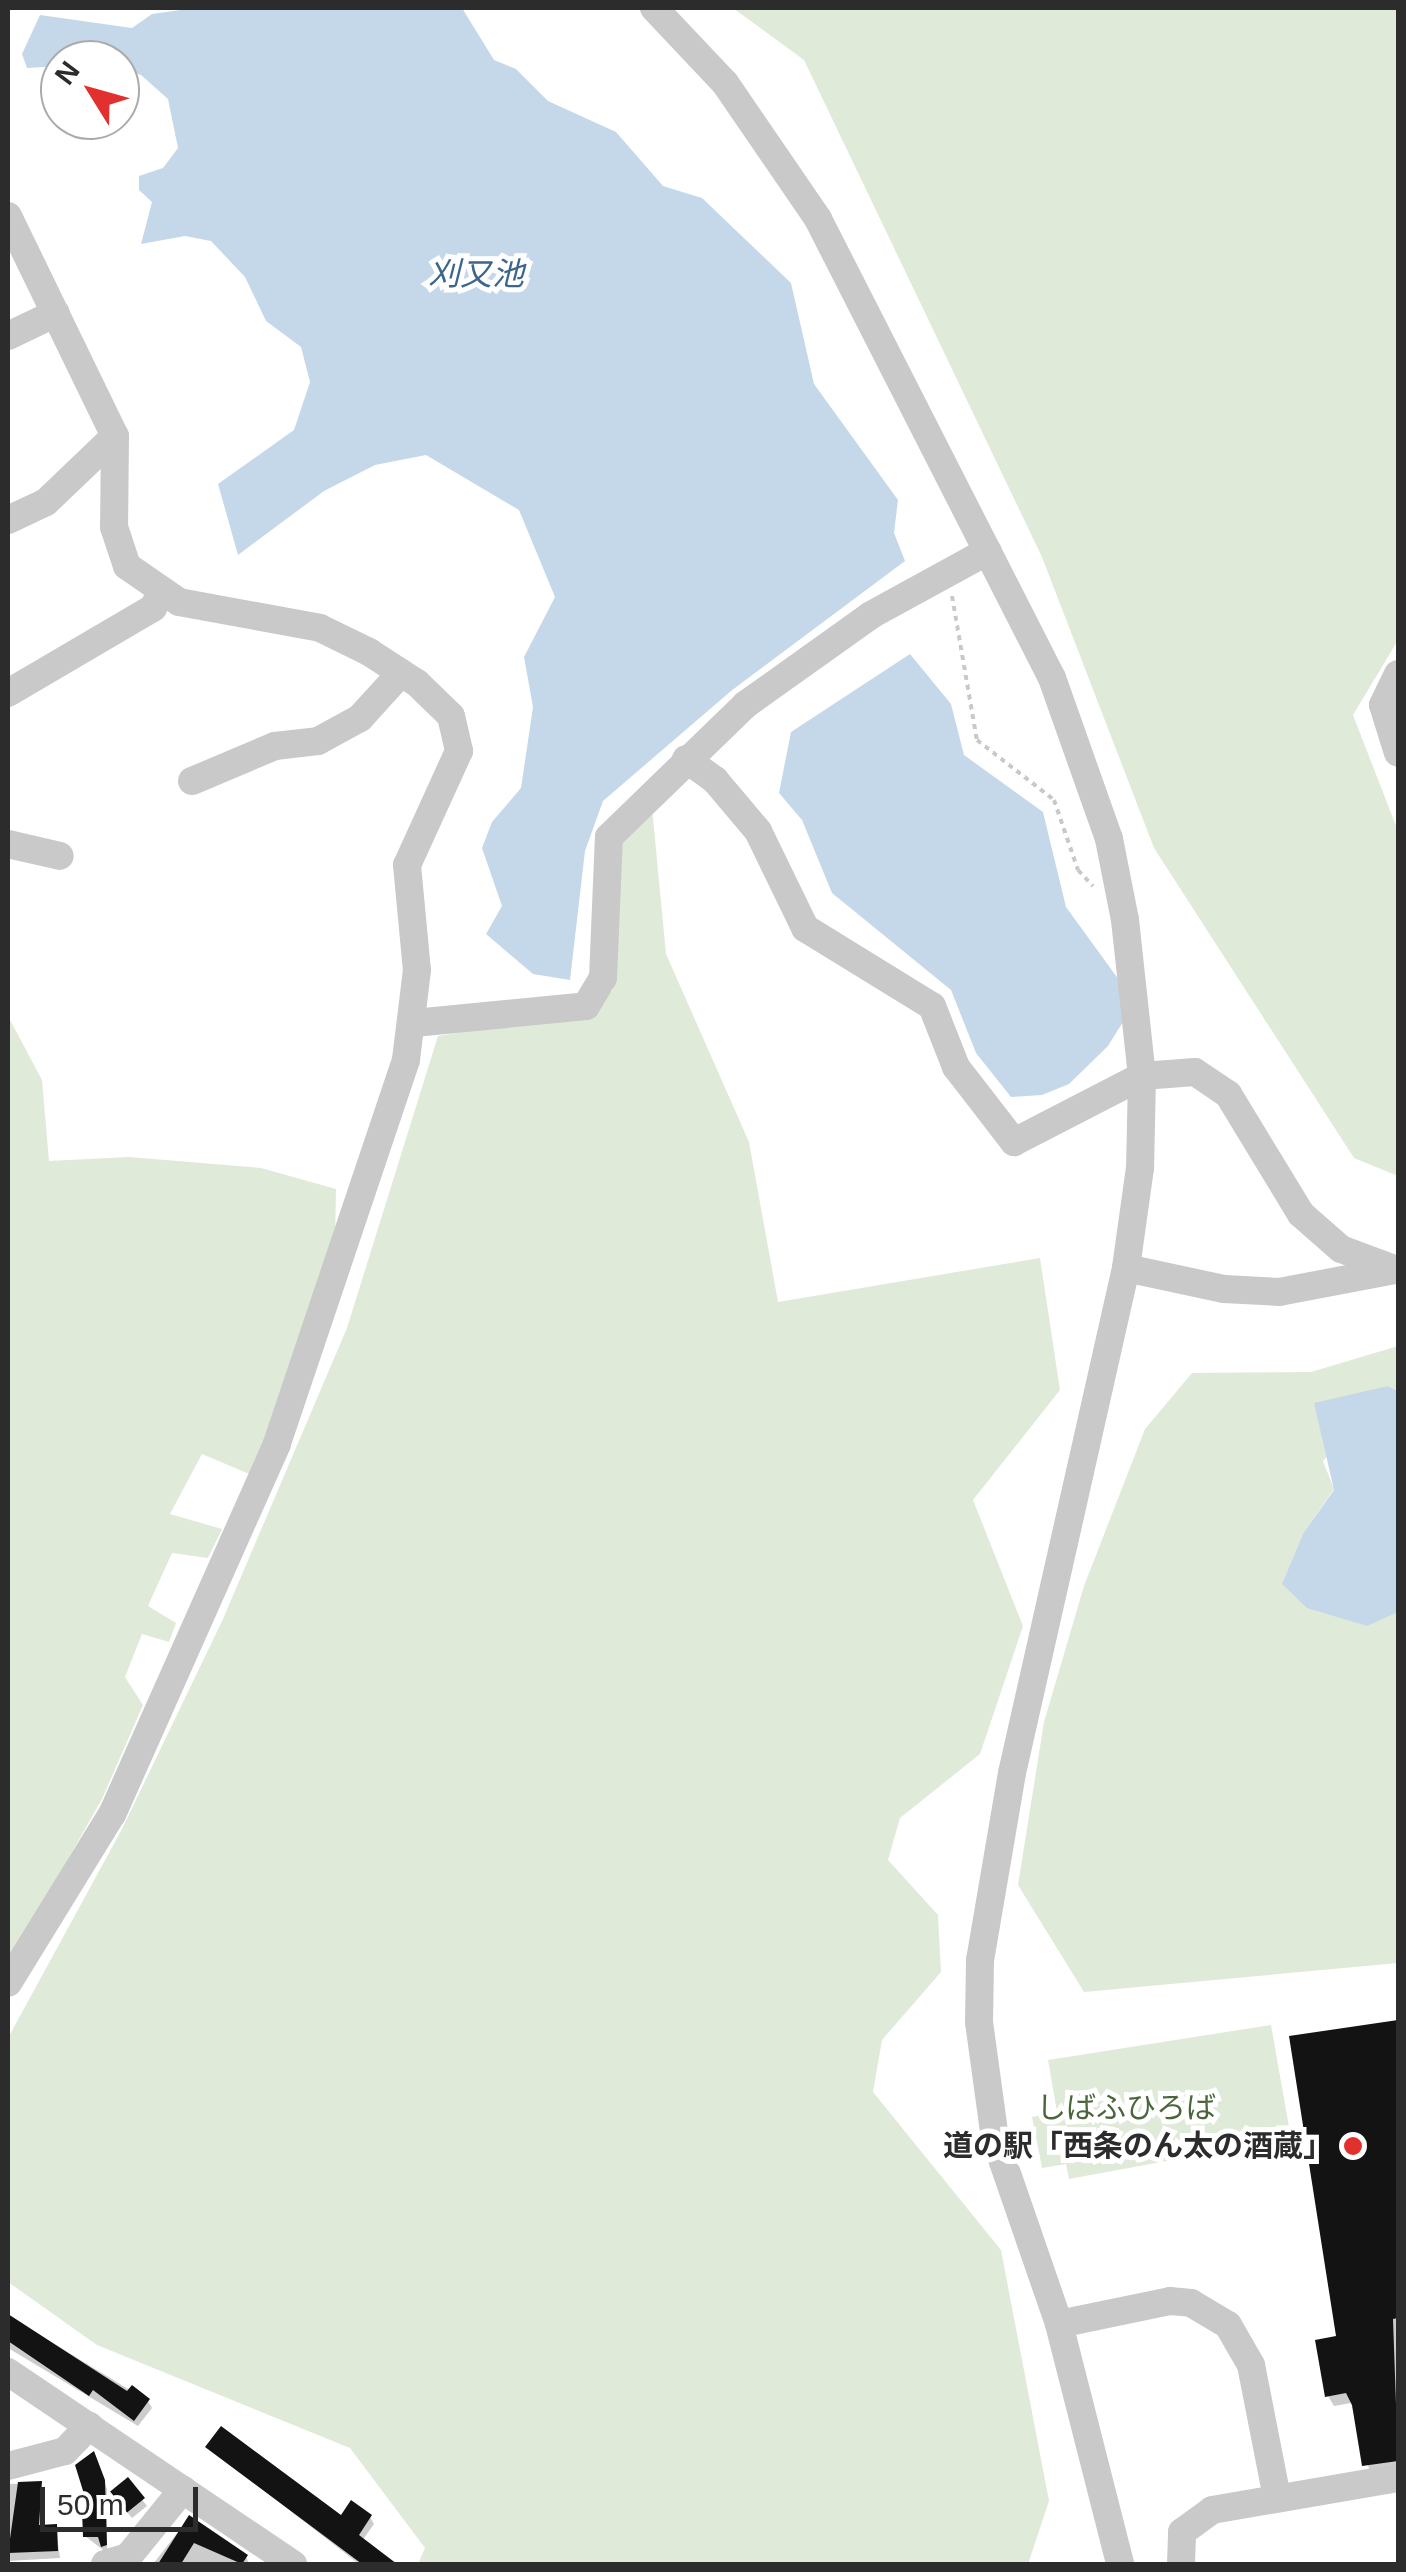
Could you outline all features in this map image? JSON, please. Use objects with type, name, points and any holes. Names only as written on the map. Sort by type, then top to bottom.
[{"type":"street","points":[[654,8],[726,83],[808,204],[988,551],[1082,758],[1125,920],[1142,1076],[1140,1168],[1126,1268],[1012,1773],[980,1960],[982,2081],[995,2139],[1059,2324],[1120,2564]]},
{"type":"street","points":[[8,216],[18,263],[56,313],[114,436],[118,547],[128,566],[160,594],[320,628],[401,673],[451,716],[458,751],[407,865],[418,970],[414,1023],[276,1444],[112,1814],[8,1983]]},
{"type":"street","points":[[8,336],[56,313]]},
{"type":"street","points":[[8,520],[46,502],[114,436]]},
{"type":"street","points":[[414,1023],[586,1006],[603,978],[609,837],[745,705],[944,572],[988,551]]},
{"type":"street","points":[[8,693],[153,608],[160,594]]},
{"type":"street","points":[[192,781],[275,746],[318,741],[360,718],[401,673]]},
{"type":"street","points":[[1398,674],[1383,705],[1398,753]]},
{"type":"street","points":[[686,760],[715,780],[758,831],[805,928],[932,1006],[956,1066],[1014,1142],[1142,1076],[1195,1072],[1228,1094],[1302,1214],[1341,1248],[1398,1270]]},
{"type":"street","points":[[8,844],[60,856]]},
{"type":"street","points":[[1126,1268],[1224,1289],[1279,1292],[1398,1270]]},
{"type":"street","points":[[1059,2324],[1170,2301],[1191,2302],[1228,2325],[1251,2365],[1277,2498]]},
{"type":"street","points":[[8,2372],[183,2489],[283,2562]]},
{"type":"street","points":[[8,2466],[65,2451],[89,2426]]},
{"type":"street","points":[[1181,2564],[1182,2532],[1194,2518],[1277,2498],[1398,2478]]},
{"type":"street","points":[[106,2564],[128,2557],[183,2489]]},
{"type":"path","points":[[944,572],[962,624],[978,740],[1054,800],[1078,870],[1125,920]]},
{"type":"green space","points":[[733,8],[1398,8],[1398,640],[1353,715],[1398,831],[1398,1176],[1354,1158],[1154,848],[1042,557],[804,60]]},
{"type":"green space","points":[[652,808],[666,954],[749,1142],[778,1302],[1040,1258],[1060,1390],[973,1500],[1023,1626],[980,1754],[900,1818],[888,1860],[938,1915],[941,1972],[882,2040],[873,2092],[1001,2250],[1049,2501],[1028,2564],[418,2564],[425,2548],[350,2448],[97,2345],[8,2282],[8,2038],[122,1829],[223,1619],[347,1328],[438,1036],[588,1012],[613,990],[621,835]]},
{"type":"green space","points":[[8,1016],[42,1080],[49,1161],[129,1157],[261,1168],[336,1189],[335,1242],[254,1476],[202,1454],[170,1514],[222,1529],[208,1558],[172,1553],[148,1606],[176,1623],[169,1642],[142,1634],[125,1677],[143,1705],[102,1799],[8,1965]]},
{"type":"green space","points":[[1398,1346],[1398,1391],[1388,1386],[1323,1461],[1334,1489],[1304,1532],[1367,1625],[1398,1612],[1398,1963],[1084,1992],[1018,1885],[1044,1722],[1084,1586],[1145,1429],[1192,1373],[1311,1372]]},
{"type":"green space","name":"しばふひろば","points":[[1271,2025],[1291,2138],[1069,2179],[1066,2164],[1042,2168],[1032,2117],[1057,2112],[1048,2060]]},
{"type":"water","name":"刈又池","points":[[195,8],[462,8],[494,60],[516,69],[548,101],[616,132],[663,186],[702,198],[791,283],[814,384],[898,500],[894,533],[905,561],[731,691],[603,801],[585,851],[570,980],[533,974],[486,934],[502,906],[482,848],[492,822],[521,788],[533,707],[524,657],[555,597],[519,510],[426,455],[375,465],[324,491],[238,555],[218,484],[294,430],[310,382],[301,347],[266,321],[245,277],[211,241],[185,236],[141,244],[152,202],[139,190],[139,176],[163,168],[178,148],[168,99],[140,75],[140,40],[40,40],[40,67],[27,68],[22,54],[40,15],[132,28],[152,14]]},
{"type":"water","points":[[910,654],[951,704],[964,755],[1043,812],[1066,907],[1127,991],[1126,1017],[1108,1046],[1069,1084],[1042,1095],[1011,1097],[976,1053],[951,990],[832,893],[802,820],[779,793],[791,732]]},
{"type":"water","points":[[1388,1386],[1398,1391],[1398,1612],[1367,1626],[1307,1608],[1282,1584],[1304,1532],[1334,1490],[1314,1403]]},
{"type":"building","points":[[1398,2020],[1398,2318],[1393,2319],[1398,2461],[1362,2466],[1352,2405],[1346,2393],[1325,2397],[1315,2340],[1336,2336],[1289,2036]]},
{"type":"building","points":[[8,2314],[127,2391],[132,2385],[150,2399],[134,2421],[93,2390],[89,2396],[8,2341]]},
{"type":"building","points":[[221,2426],[341,2515],[351,2500],[372,2515],[359,2535],[397,2564],[362,2564],[205,2447]]},
{"type":"building","points":[[94,2451],[105,2480],[107,2545],[101,2547],[98,2537],[83,2537],[82,2510],[89,2510],[75,2465]]},
{"type":"building","points":[[128,2477],[145,2498],[127,2512],[110,2491]]},
{"type":"building","points":[[42,2481],[39,2525],[57,2524],[58,2551],[8,2553],[18,2482]]},
{"type":"building","points":[[189,2515],[248,2555],[242,2564],[194,2543],[181,2564],[158,2564]]},
{"type":"place","name":"道の駅「西条のん太の酒蔵」","points":[[1353,2146]]}]
